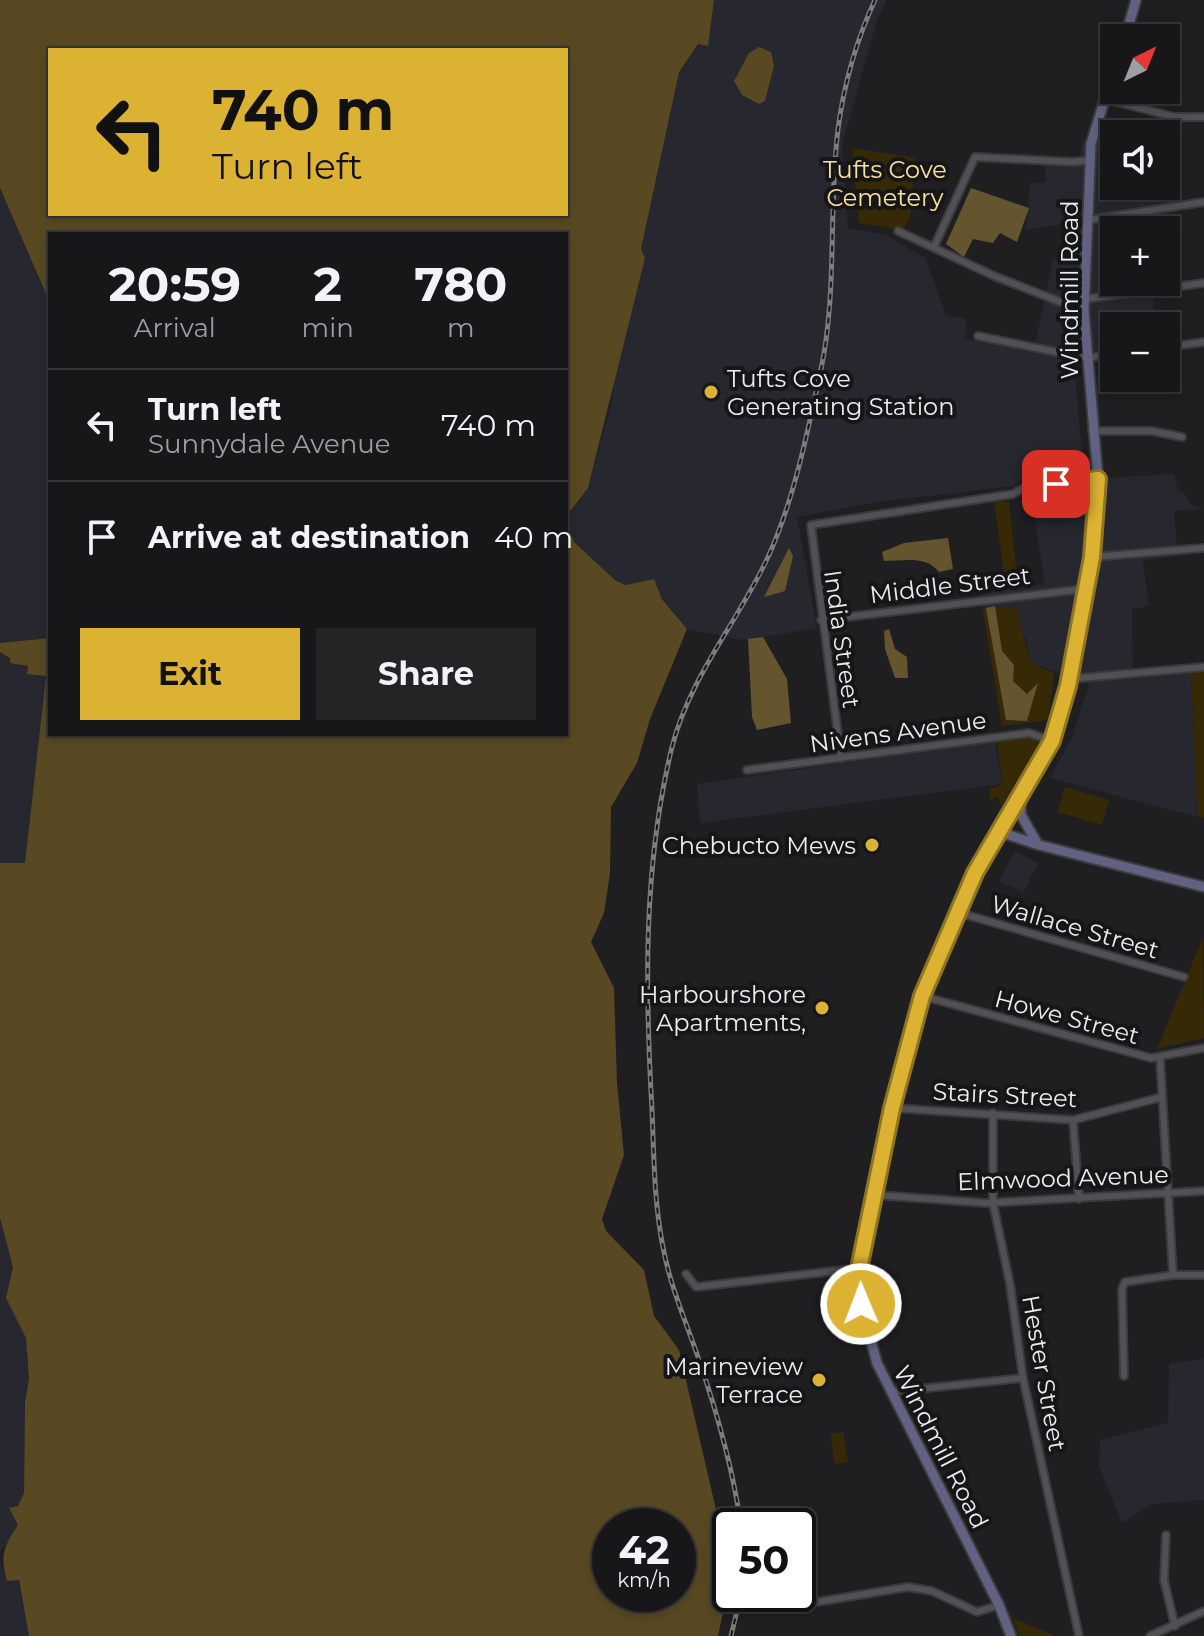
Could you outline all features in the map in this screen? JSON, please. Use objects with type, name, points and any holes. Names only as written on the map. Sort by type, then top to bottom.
[{"type":"main road","points":[[1129,24],[1136,0]]},
{"type":"main road","name":"Windmill Road","points":[[1011,1636],[999,1605],[890,1392],[866,1333],[860,1268],[892,1108],[922,996],[956,912],[1052,741],[1069,679],[1092,557],[1098,479],[1084,311],[1091,160],[1103,104]]},
{"type":"main road","points":[[1020,798],[1021,815],[1039,845]]},
{"type":"main road","points":[[1000,832],[1204,887]]},
{"type":"street","points":[[1124,104],[1175,117],[1204,117]]},
{"type":"street","points":[[934,247],[975,157],[1072,162],[1091,160]]},
{"type":"street","points":[[1088,220],[1204,202]]},
{"type":"street","points":[[898,231],[1084,311]]},
{"type":"street","points":[[1085,299],[1204,283]]},
{"type":"street","points":[[978,336],[1086,358],[1100,356]]},
{"type":"street","points":[[1180,345],[1204,342]]},
{"type":"street","points":[[1092,431],[1152,431],[1182,437]]},
{"type":"street","name":"India Street","points":[[841,758],[811,525],[1013,494],[1025,487],[1098,479]]},
{"type":"street","points":[[1092,557],[1204,548]]},
{"type":"street","name":"Middle Street","points":[[821,620],[1084,589]]},
{"type":"street","points":[[1069,679],[1204,667]]},
{"type":"street","name":"Nivens Avenue","points":[[747,770],[1029,733],[1052,741]]},
{"type":"street","name":"Wallace Street","points":[[956,912],[1184,977]]},
{"type":"street","name":"Howe Street","points":[[922,996],[1160,1058],[1204,1048]]},
{"type":"street","points":[[1160,1058],[1173,1275]]},
{"type":"street","name":"Stairs Street","points":[[892,1108],[1073,1120],[1162,1097]]},
{"type":"street","name":"Hester Street","points":[[993,1113],[993,1203],[1010,1284],[1023,1378],[1079,1636]]},
{"type":"street","points":[[1073,1120],[1079,1199]]},
{"type":"street","name":"Elmwood Avenue","points":[[876,1195],[993,1203],[1204,1191]]},
{"type":"street","points":[[686,1274],[696,1287],[860,1268]]},
{"type":"street","points":[[1124,1376],[1122,1289],[1125,1282],[1173,1275],[1204,1275]]},
{"type":"street","points":[[890,1392],[1023,1378]]},
{"type":"street","points":[[1166,1535],[1164,1580],[1175,1626]]},
{"type":"street","points":[[816,1602],[908,1587],[932,1591],[977,1612],[999,1605]]},
{"type":"street","points":[[1150,1636],[1204,1611]]},
{"type":"shaded area","points":[[0,0],[714,0],[708,46],[698,44],[679,72],[641,249],[645,258],[588,488],[568,514],[568,232],[48,232],[48,298],[0,188]]},
{"type":"shaded area","name":"Tufts Cove Generating Station","points":[[714,0],[887,0],[877,20],[842,145],[848,228],[886,235],[926,259],[946,315],[966,319],[965,339],[1034,350],[1053,259],[1075,260],[1076,222],[1026,230],[1030,183],[1045,183],[1046,158],[1080,159],[1083,142],[1100,145],[1100,200],[1163,200],[1163,207],[1100,216],[1100,296],[1153,296],[1155,312],[1100,312],[1099,356],[1074,358],[1083,470],[1027,476],[1014,486],[877,502],[797,517],[817,628],[743,640],[687,629],[662,598],[654,579],[626,585],[616,581],[574,542],[568,527],[568,514],[588,487],[611,406],[615,370],[645,258],[641,249],[679,72],[698,44],[707,46]]},
{"type":"shaded area","points":[[759,47],[771,52],[774,66],[765,101],[759,104],[742,95],[734,81],[749,53]]},
{"type":"shaded area","points":[[0,188],[48,298],[48,638],[0,643]]},
{"type":"shaded area","points":[[971,188],[1029,208],[1017,242],[1000,233],[993,243],[973,239],[964,257],[946,244]]},
{"type":"shaded area","points":[[1174,474],[1178,490],[1185,494],[1192,506],[1204,509],[1174,511],[1178,556],[1143,560],[1149,606],[1132,609],[1133,679],[1191,672],[1198,817],[1050,778],[1072,737],[1089,684],[1029,662],[1026,638],[983,610],[981,594],[1045,584],[1034,514],[1096,505],[1098,478]]},
{"type":"shaded area","points":[[568,527],[574,542],[616,581],[626,585],[654,579],[662,599],[687,629],[650,719],[637,763],[611,807],[610,873],[604,913],[591,942],[614,988],[617,1083],[624,1155],[602,1219],[606,1231],[644,1270],[654,1316],[679,1350],[716,1508],[712,1508],[712,1612],[723,1612],[718,1636],[29,1636],[19,1580],[7,1581],[3,1558],[9,1539],[18,1525],[9,1508],[18,1506],[24,1493],[25,1401],[29,1379],[26,1338],[6,1298],[13,1267],[0,1218],[0,863],[25,863],[46,676],[27,674],[28,666],[10,663],[10,658],[0,652],[0,643],[48,638],[48,736],[568,736]]},
{"type":"shaded area","points":[[948,538],[953,569],[939,572],[921,561],[884,561],[882,552],[904,543]]},
{"type":"shaded area","points":[[789,548],[793,556],[785,591],[764,597]]},
{"type":"shaded area","points":[[995,606],[1002,651],[1014,665],[1013,681],[1027,694],[1038,683],[1027,721],[1006,720],[986,608]]},
{"type":"shaded area","points":[[889,629],[895,649],[907,657],[908,678],[895,678],[885,649],[884,631]]},
{"type":"shaded area","points":[[763,637],[787,679],[791,723],[757,730],[752,717],[748,639]]},
{"type":"shaded area","points":[[0,652],[46,676],[25,864],[0,863]]},
{"type":"shaded area","points":[[995,741],[1002,784],[700,823],[697,784]]},
{"type":"shaded area","points":[[1015,851],[1038,863],[1023,893],[999,881]]},
{"type":"shaded area","points":[[0,1218],[13,1267],[6,1298],[26,1337],[29,1379],[25,1401],[24,1493],[18,1506],[18,1526],[0,1553]]},
{"type":"shaded area","points":[[1204,1359],[1204,1500],[1152,1504],[1122,1523],[1099,1466],[1100,1440],[1168,1423],[1169,1364]]},
{"type":"shaded area","points":[[0,1561],[7,1581],[18,1579],[29,1636],[0,1636]]},
{"type":"green space","name":"Tufts Cove Cemetery","points":[[852,148],[915,158],[910,218],[903,230],[859,223]]},
{"type":"green space","points":[[994,501],[1009,502],[1018,586],[1006,588]]},
{"type":"green space","points":[[1016,606],[1030,662],[1054,673],[1048,720],[1002,726],[983,610]]},
{"type":"green space","points":[[1204,671],[1204,817],[1198,817],[1191,672]]},
{"type":"green space","points":[[1027,736],[1038,739],[1040,744],[1001,807],[998,796],[990,800],[989,789],[1002,785],[997,740]]},
{"type":"green space","points":[[1065,787],[1109,800],[1102,825],[1058,812]]},
{"type":"green space","points":[[1203,937],[1204,1038],[1157,1049]]},
{"type":"green space","points":[[843,1432],[848,1462],[835,1464],[830,1434]]},
{"type":"green space","points":[[1013,1618],[1055,1636],[1019,1636]]},
{"type":"railway","points":[[738,1508],[724,1441],[671,1279],[658,1217],[648,1019],[651,882],[663,792],[680,721],[702,673],[768,557],[799,467],[826,344],[838,129],[847,79],[875,0]]},
{"type":"railway","points":[[731,1636],[737,1612]]},
{"type":"place","name":"Tufts Cove Generating Station","points":[[711,392]]},
{"type":"place","name":"Chebucto Mews","points":[[872,845]]},
{"type":"place","name":"Harbourshore Apartments,","points":[[822,1008]]},
{"type":"place","name":"Marineview Terrace","points":[[819,1380]]},
{"type":"route","points":[[861,1304],[860,1264],[867,1227],[896,1088],[922,996],[940,948],[975,873],[1052,741],[1068,686],[1092,557],[1098,479],[1056,484]]}]
